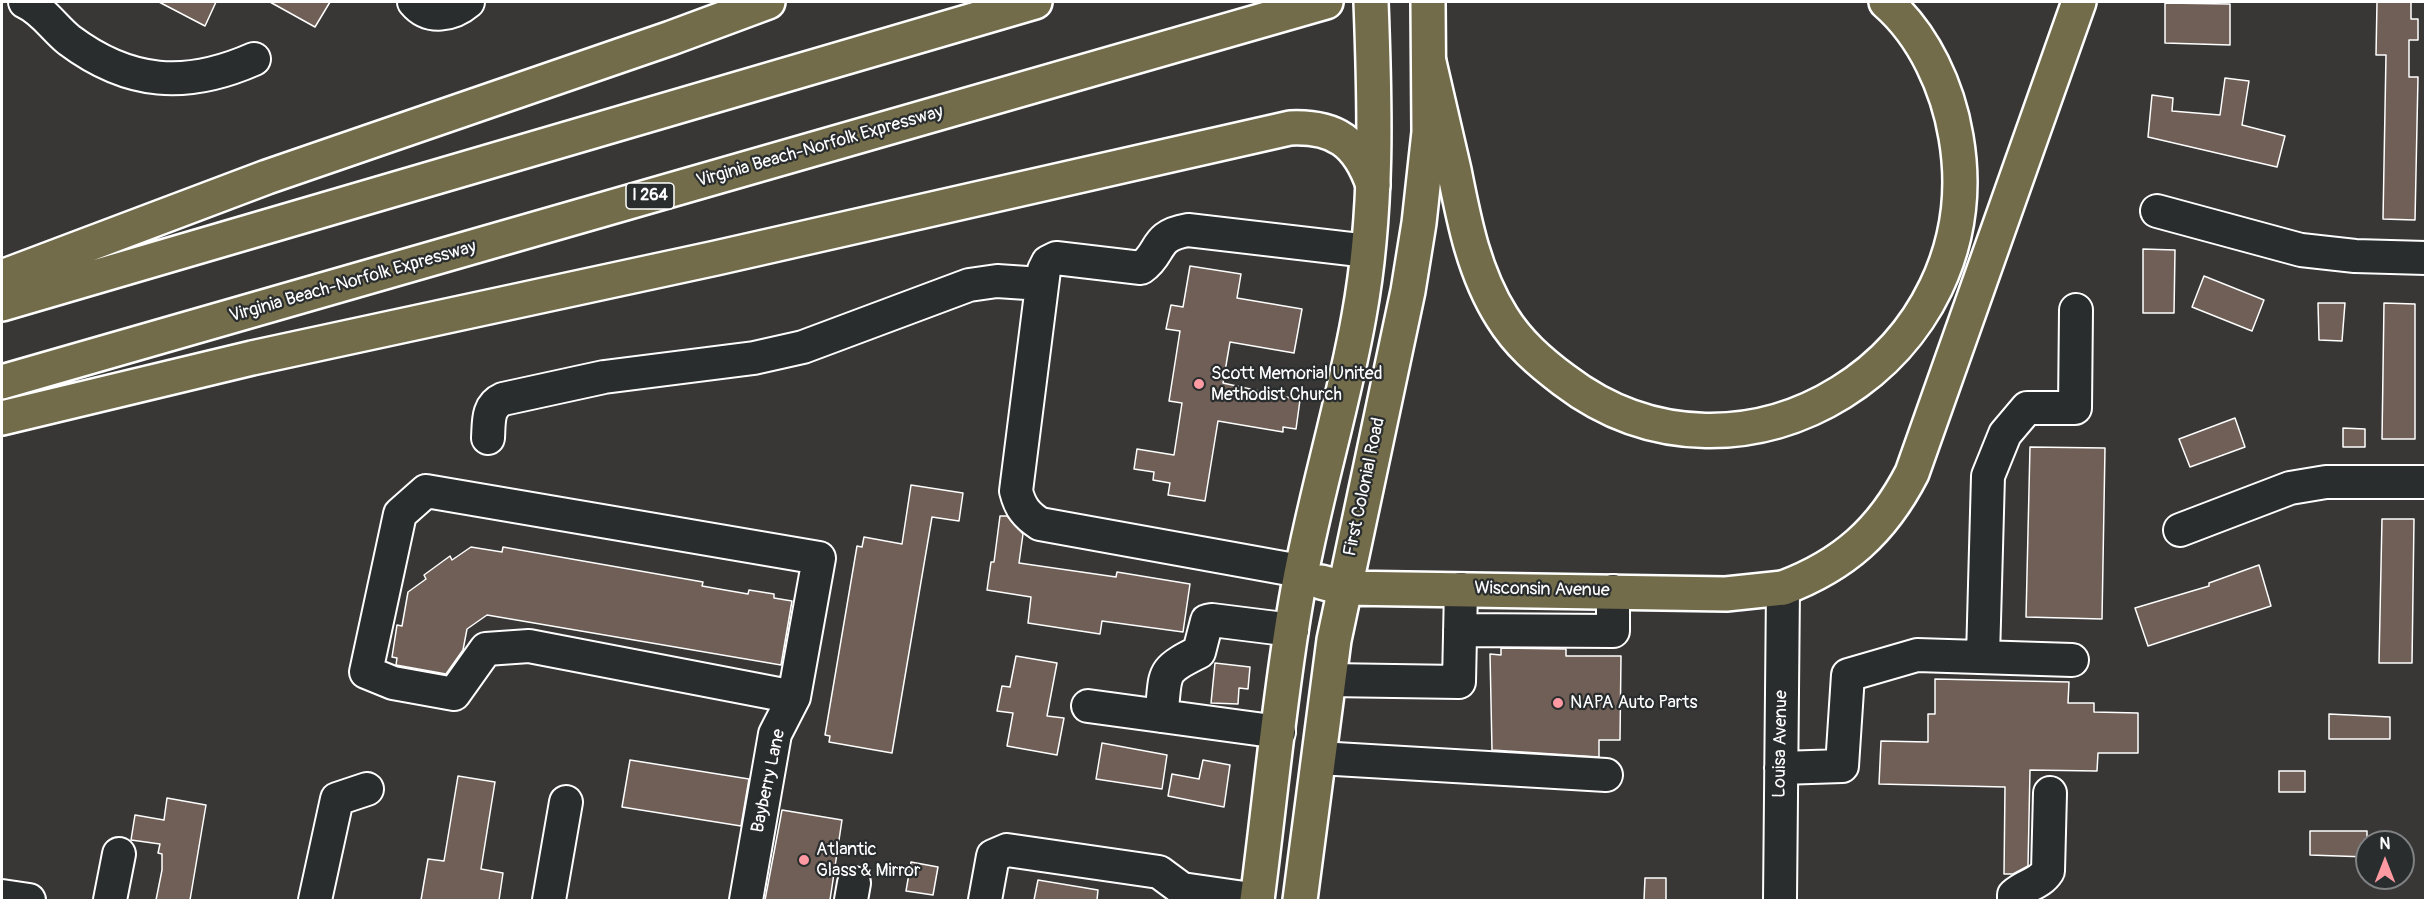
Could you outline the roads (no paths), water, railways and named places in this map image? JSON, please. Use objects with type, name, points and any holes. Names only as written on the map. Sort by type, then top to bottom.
[{"type":"main road","points":[[2,277],[267,177],[671,38],[768,2]]},
{"type":"main road","points":[[2,304],[1035,2]]},
{"type":"main road","points":[[1257,900],[1292,630],[1359,316],[1368,250],[1373,185],[1374,89],[1371,2]]},
{"type":"main road","name":"First Colonial Road","points":[[1300,900],[1343,588],[1405,302],[1417,234],[1429,132],[1428,2]]},
{"type":"main road","points":[[1429,62],[1464,222],[1481,276],[1514,335],[1541,363],[1578,391],[1615,411],[1649,422],[1686,429],[1755,426],[1794,415],[1831,399],[1859,382],[1889,356],[1915,325],[1932,298],[1946,267],[1956,231],[1960,195],[1960,158],[1954,121],[1943,86],[1930,60],[1911,29],[1886,2]]},
{"type":"main road","name":"Wisconsin Avenue","points":[[1302,575],[1343,588],[1726,594],[1783,588],[1814,576],[1858,546],[1882,521],[1912,473],[2079,2]]},
{"type":"main road","name":"Virginia Beach-Norfolk Expressway","points":[[2,382],[1313,6]]},
{"type":"main road","points":[[2,418],[252,358],[727,255],[1290,128],[1310,127],[1330,132],[1344,139],[1354,148],[1373,185]]},
{"type":"street","points":[[25,2],[94,58],[125,72],[156,78],[181,78],[213,74],[254,59]]},
{"type":"street","points":[[414,2],[429,12],[443,14],[456,11],[468,2]]},
{"type":"street","points":[[2157,211],[2301,250],[2355,256],[2426,258]]},
{"type":"street","points":[[1302,575],[1289,569],[1040,524],[1028,516],[1020,505],[1016,491],[1042,284],[1048,262],[1056,258],[1141,268],[1148,263],[1161,240],[1174,232],[1188,230],[1368,250]]},
{"type":"street","points":[[488,438],[490,411],[496,402],[504,399],[604,377],[754,358],[802,347],[969,285],[997,281],[1042,284]]},
{"type":"street","points":[[1983,657],[1988,476],[2005,434],[2027,408],[2075,408],[2076,310]]},
{"type":"street","points":[[2180,530],[2290,488],[2326,482],[2426,482]]},
{"type":"street","name":"Bayberry Lane","points":[[746,900],[775,734],[794,697],[819,558],[426,491],[400,514],[366,672],[393,683],[454,694],[486,649],[529,646],[794,697]]},
{"type":"street","name":"Louisa Avenue","points":[[1780,900],[1783,588]]},
{"type":"street","points":[[1329,680],[1459,682],[1461,589]]},
{"type":"street","points":[[1460,630],[1613,631],[1613,591]]},
{"type":"street","points":[[1161,716],[1167,672],[1172,666],[1199,652],[1207,621],[1292,630]]},
{"type":"street","points":[[1781,768],[1842,766],[1848,675],[1917,655],[2072,660]]},
{"type":"street","points":[[1089,706],[1279,732]]},
{"type":"street","points":[[1319,758],[1606,775]]},
{"type":"street","points":[[315,900],[337,799],[367,789]]},
{"type":"street","points":[[2014,900],[2014,895],[2021,889],[2042,880],[2048,871],[2050,793]]},
{"type":"street","points":[[549,900],[566,802]]},
{"type":"street","points":[[985,900],[993,856],[1007,850],[1159,872],[1181,895],[1257,900]]},
{"type":"street","points":[[110,900],[119,854]]},
{"type":"street","points":[[2,896],[29,900]]},
{"type":"place","name":"Scott Memorial United Methodist Church","points":[[1199,384]]},
{"type":"place","name":"NAPA Auto Parts","points":[[1558,703]]},
{"type":"place","name":"Atlantic Glass & Mirror","points":[[804,860]]}]
